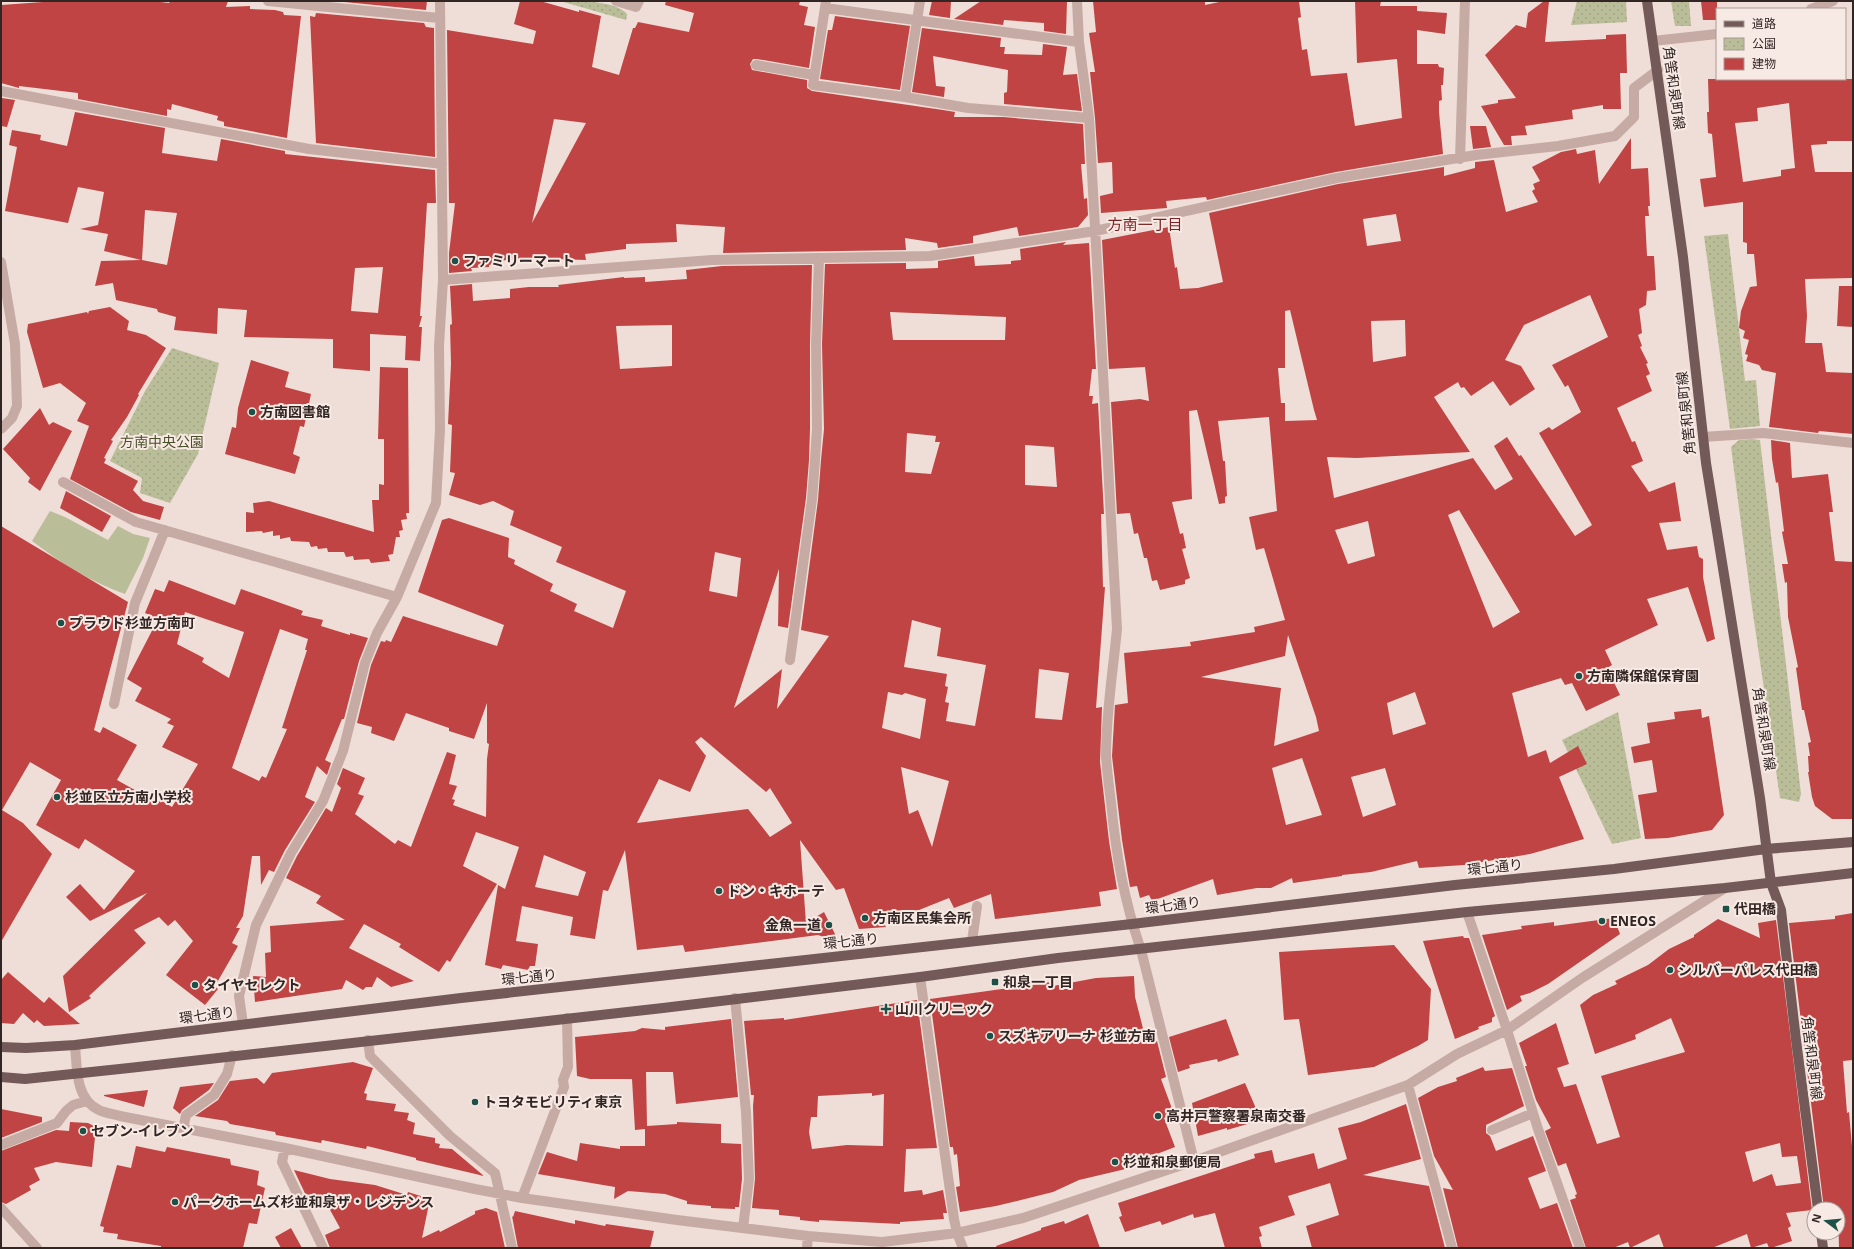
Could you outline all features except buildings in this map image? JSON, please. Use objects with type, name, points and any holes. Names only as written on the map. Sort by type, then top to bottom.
[{"type":"main road","name":"角筈和泉町線","points":[[1647,1],[1658,70],[1683,257],[1703,437],[1763,820],[1771,883],[1781,910],[1817,1201]]},
{"type":"main road","name":"環七通り","points":[[1,1047],[26,1048],[75,1045],[461,998],[1132,924],[1766,849],[1853,842]]},
{"type":"main road","points":[[1,1077],[25,1079],[920,977],[1058,958],[1141,950],[1467,912],[1725,888],[1853,873]]},
{"type":"street","points":[[268,1],[439,18]]},
{"type":"street","points":[[243,1024],[239,996],[256,925],[291,853],[323,800],[343,751],[365,663],[377,633],[397,597],[436,503],[440,429],[439,346],[443,280],[440,1]]},
{"type":"street","points":[[616,1],[636,7],[638,1]]},
{"type":"street","points":[[905,97],[920,1]]},
{"type":"street","points":[[1077,1],[1079,42],[1089,118],[1117,629],[1106,756],[1120,874],[1132,924],[1141,950],[1194,1161]]},
{"type":"street","points":[[1460,159],[1465,1]]},
{"type":"street","points":[[1814,8],[1833,1]]},
{"type":"street","points":[[1079,42],[917,20],[825,4],[813,85],[905,97],[968,108],[1089,118]]},
{"type":"street","points":[[1653,41],[1716,34]]},
{"type":"street","points":[[756,65],[814,76]]},
{"type":"street","points":[[443,280],[712,260],[861,256],[930,256],[1095,231],[1337,178],[1558,146],[1615,136],[1634,117],[1634,88],[1658,70]]},
{"type":"street","points":[[1,90],[309,148],[442,164]]},
{"type":"street","points":[[790,660],[812,499],[815,460],[817,429],[816,344],[819,258]]},
{"type":"street","points":[[1,262],[15,344],[17,406],[12,418],[1,429]]},
{"type":"street","points":[[1703,437],[1763,433],[1853,443]]},
{"type":"street","points":[[63,482],[136,522],[397,597]]},
{"type":"street","points":[[114,704],[135,604],[165,530]]},
{"type":"street","points":[[75,1045],[77,1073],[82,1096],[97,1110],[120,1116],[284,1148],[522,1198],[808,1236],[882,1242],[957,1233],[1023,1218],[1194,1161],[1408,1085],[1458,1054],[1507,1030],[1582,978],[1725,888]]},
{"type":"street","points":[[972,941],[978,906]]},
{"type":"street","points":[[1467,912],[1533,1113],[1580,1248]]},
{"type":"street","points":[[920,977],[957,1233],[963,1248]]},
{"type":"street","points":[[735,998],[746,1112],[749,1179],[743,1228]]},
{"type":"street","points":[[522,1198],[564,1087],[563,1080],[568,1067],[567,1018]]},
{"type":"street","points":[[368,1040],[370,1056],[450,1136],[496,1173],[512,1248]]},
{"type":"street","points":[[183,1129],[186,1115],[214,1095],[227,1074],[232,1055]]},
{"type":"street","points":[[1408,1085],[1452,1248]]},
{"type":"street","points":[[1,1145],[57,1123],[66,1111],[73,1105],[87,1101]]},
{"type":"street","points":[[1492,1130],[1533,1113]]},
{"type":"street","points":[[284,1148],[282,1162],[324,1248]]},
{"type":"street","points":[[1,1208],[37,1248]]},
{"type":"street","points":[[806,1248],[808,1236]]},
{"type":"green space","points":[[560,1],[596,2],[614,6],[627,14],[626,20]]},
{"type":"green space","points":[[1577,1],[1626,1],[1627,22],[1571,25]]},
{"type":"green space","points":[[1671,1],[1689,1],[1691,26],[1675,26]]},
{"type":"green space","points":[[1728,234],[1745,381],[1756,380],[1760,426],[1730,429],[1704,236]]},
{"type":"green space","name":"方南中央公園","points":[[172,348],[219,363],[198,454],[170,503],[140,493],[142,478],[110,461],[145,391]]},
{"type":"green space","points":[[1739,440],[1760,440],[1801,794],[1799,802],[1780,798],[1752,607],[1731,447]]},
{"type":"green space","points":[[50,511],[65,517],[108,540],[118,526],[133,534],[150,538],[143,558],[125,594],[100,584],[77,571],[32,541]]},
{"type":"green space","points":[[1618,712],[1641,838],[1612,844],[1562,740]]},
{"type":"place","name":"ファミリーマート","points":[[455,261]]},
{"type":"place","name":"方南図書館","points":[[252,412]]},
{"type":"place","name":"プラウド杉並方南町","points":[[61,623]]},
{"type":"place","name":"方南隣保館保育園","points":[[1579,676]]},
{"type":"place","name":"杉並区立方南小学校","points":[[57,797]]},
{"type":"place","name":"ドン・キホーテ","points":[[719,891]]},
{"type":"place","name":"代田橋","points":[[1726,909]]},
{"type":"place","name":"方南区民集会所","points":[[865,918]]},
{"type":"place","name":"ENEOS","points":[[1602,921]]},
{"type":"place","name":"金魚一道","points":[[829,925]]},
{"type":"place","name":"シルバーパレス代田橋","points":[[1670,970]]},
{"type":"place","name":"和泉一丁目","points":[[995,982]]},
{"type":"place","name":"タイヤセレクト","points":[[195,985]]},
{"type":"place","name":"山川クリニック","points":[[886,1009]]},
{"type":"place","name":"スズキアリーナ 杉並方南","points":[[990,1036]]},
{"type":"place","name":"トヨタモビリティ東京","points":[[475,1102]]},
{"type":"place","name":"高井戸警察署泉南交番","points":[[1158,1116]]},
{"type":"place","name":"セブン-イレブン","points":[[83,1131]]},
{"type":"place","name":"杉並和泉郵便局","points":[[1115,1162]]},
{"type":"place","name":"パークホームズ杉並和泉ザ・レジデンス","points":[[175,1202]]},
{"type":"district","name":"方南一丁目","points":[[1145,225]]}]
